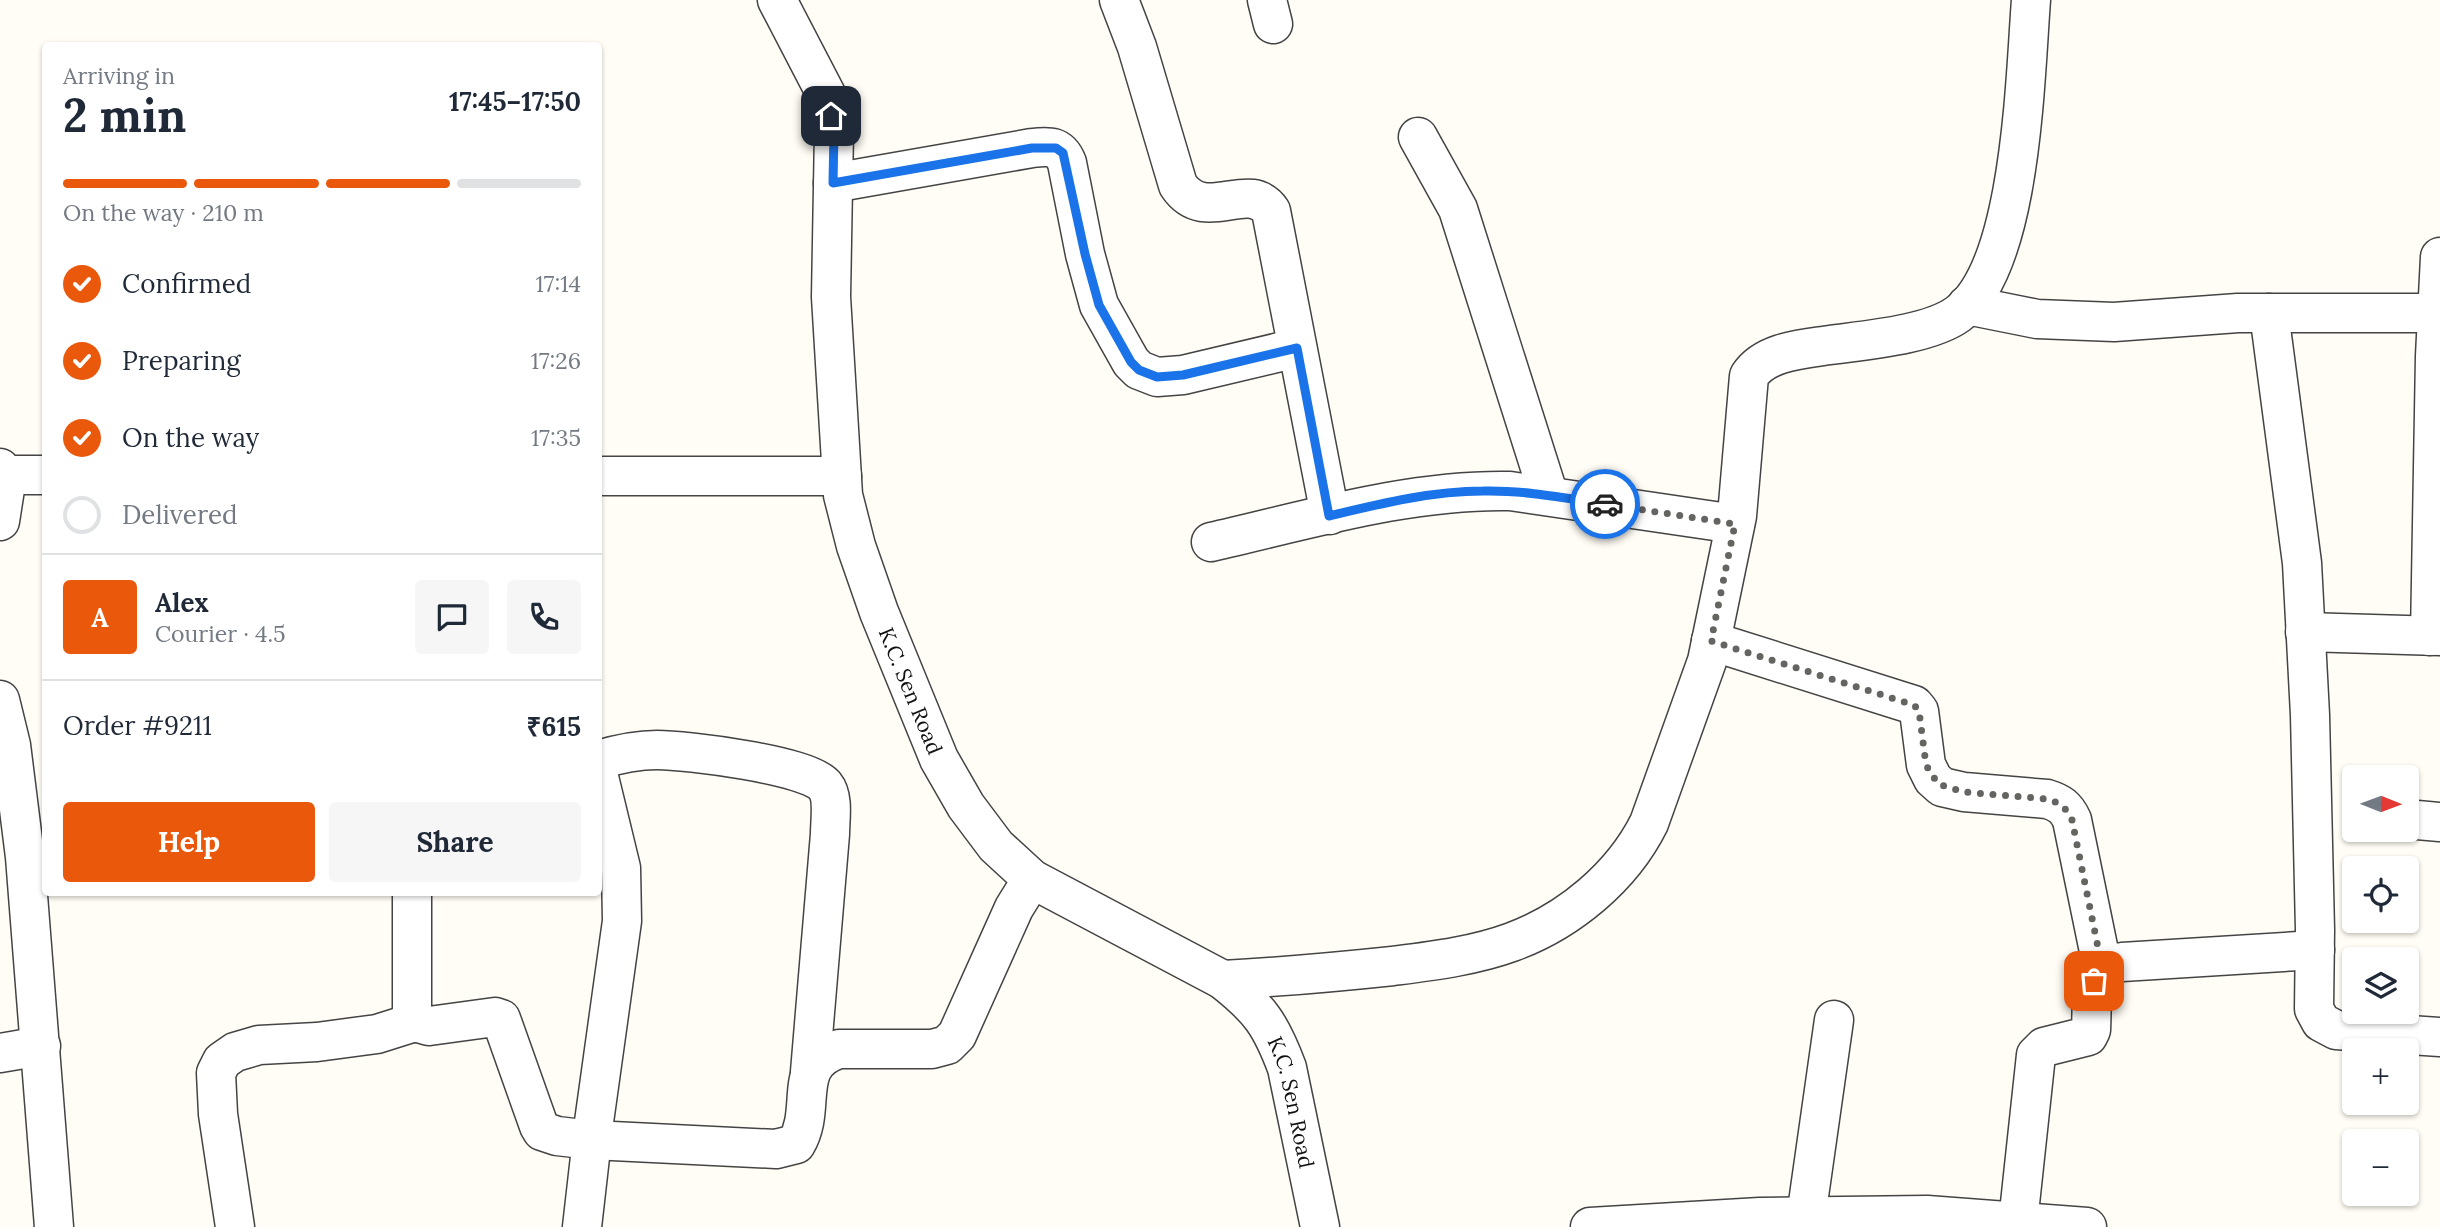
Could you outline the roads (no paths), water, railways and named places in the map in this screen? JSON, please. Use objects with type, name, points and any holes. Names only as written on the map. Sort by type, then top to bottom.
[{"type":"street","name":"K.C. Sen Road","points":[[776,0],[829,100],[834,131],[831,297],[843,495],[856,546],[879,612],[939,759],[966,806],[996,846],[1032,879],[1223,980],[1251,1002],[1279,1045],[1287,1068],[1320,1227]]},
{"type":"street","points":[[1119,0],[1137,47],[1178,185],[1186,197],[1195,202],[1207,203],[1253,199],[1267,205],[1271,211],[1329,516]]},
{"type":"street","points":[[1223,980],[1327,974],[1433,962],[1513,942],[1546,926],[1594,894],[1639,843],[1650,823],[1707,661],[1735,524],[1749,376],[1752,370],[1782,354],[1891,337],[1940,323],[1958,314],[1975,296],[1987,276],[2010,207],[2017,168],[2031,0]]},
{"type":"street","points":[[1418,137],[1458,209],[1549,496]]},
{"type":"street","points":[[833,183],[1032,148],[1056,148],[1063,153],[1066,163],[1099,305],[1131,362],[1139,370],[1157,377],[1183,375],[1297,348]]},
{"type":"street","points":[[2305,632],[2435,636],[2440,257]]},
{"type":"street","points":[[1967,305],[2037,319],[2088,321],[2269,313],[2438,313]]},
{"type":"street","points":[[2269,313],[2302,563],[2310,715],[2314,1009],[2321,1022],[2336,1030],[2440,1037]]},
{"type":"street","points":[[0,521],[5,489],[1,472],[42,475]]},
{"type":"street","points":[[602,476],[842,476]]},
{"type":"street","points":[[1210,542],[1396,501],[1452,493],[1510,491],[1735,524]]},
{"type":"street","points":[[1711,641],[1914,705],[1919,711],[1926,765],[1933,779],[1942,787],[1964,792],[2047,799],[2067,809],[2072,820],[2102,967]]},
{"type":"street","points":[[0,700],[11,745],[17,787],[41,1046],[54,1227]]},
{"type":"street","points":[[235,1227],[218,1114],[216,1073],[222,1061],[236,1052],[259,1045],[317,1042],[377,1034],[415,1022],[429,1026],[495,1017],[505,1024],[538,1126],[542,1130],[557,1136],[592,1140],[762,1148],[796,1144],[804,1128],[810,1072],[830,834],[831,804],[827,787],[815,777],[783,768],[686,750],[623,752],[602,759]]},
{"type":"street","points":[[582,1227],[622,921],[621,869],[602,790]]},
{"type":"street","points":[[2419,821],[2440,822]]},
{"type":"street","points":[[810,1072],[816,1060],[839,1049],[932,1049],[947,1045],[957,1035],[1014,908],[1032,879]]},
{"type":"street","points":[[412,896],[412,1010],[415,1022]]},
{"type":"street","points":[[2018,1222],[2036,1055],[2044,1047],[2088,1035],[2091,1030],[2094,981],[2102,967],[2122,962],[2315,950]]},
{"type":"street","points":[[1806,1217],[1834,1020]]},
{"type":"street","points":[[0,1053],[41,1046]]},
{"type":"street","points":[[1590,1227],[1747,1218],[1927,1215],[2087,1227]]}]
